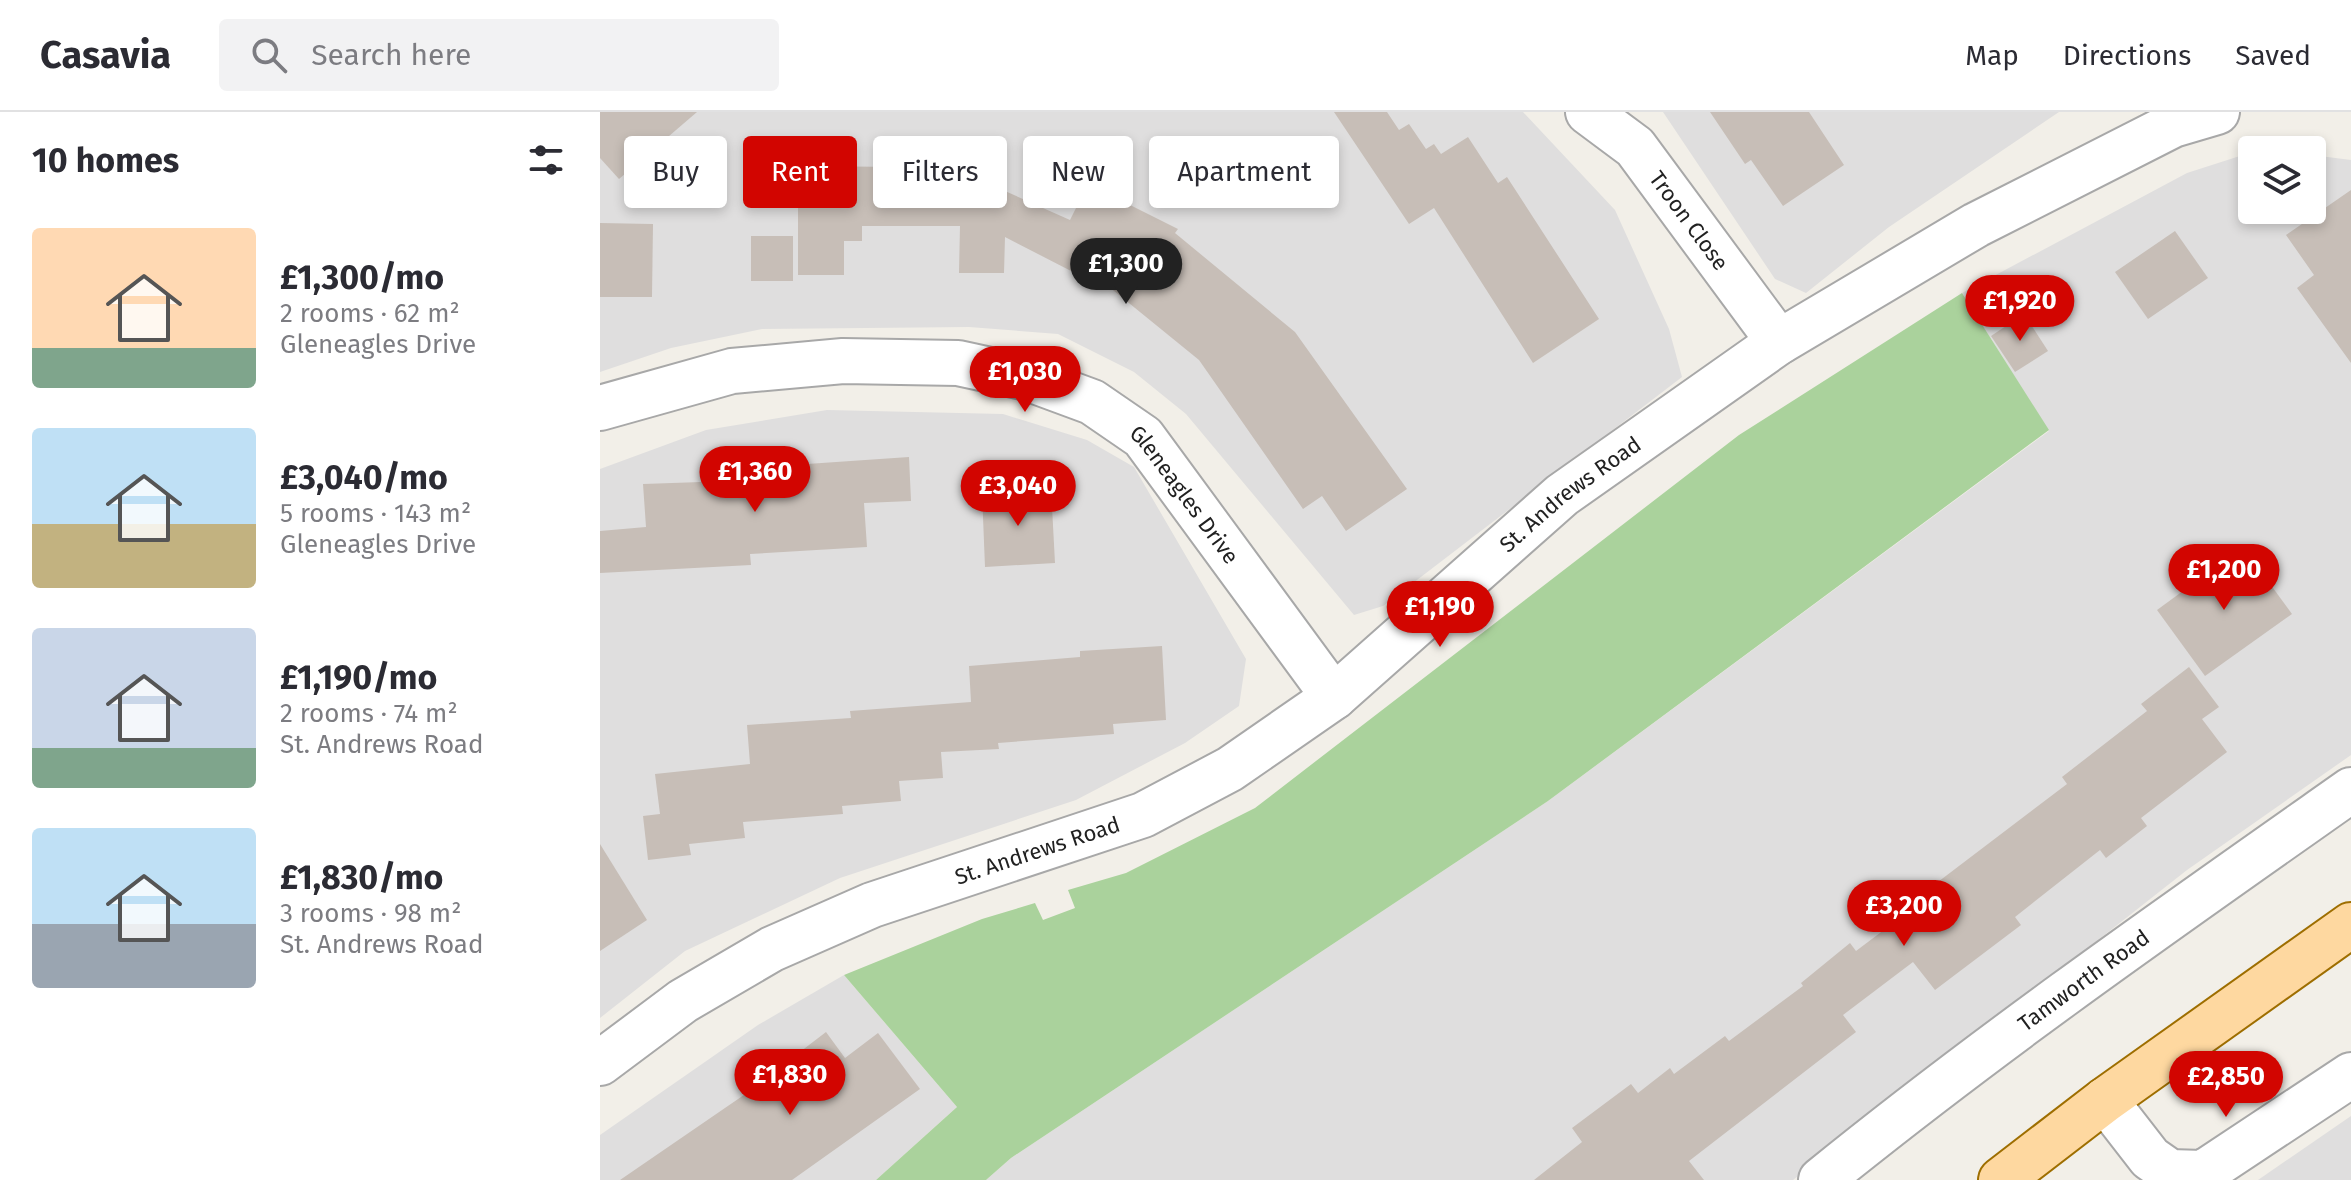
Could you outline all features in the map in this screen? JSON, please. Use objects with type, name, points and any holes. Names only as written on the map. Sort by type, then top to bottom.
[{"type":"main road","points":[[2001,1180],[2105,1100],[2351,925]]},
{"type":"street","name":"Troon Close","points":[[1588,112],[1635,147],[1779,342]]},
{"type":"street","name":"St. Andrews Road","points":[[600,1063],[683,1001],[772,949],[872,905],[1143,815],[1230,769],[1334,697],[1562,495],[1779,342],[1976,225],[2173,125],[2217,112]]},
{"type":"street","name":"Gleneagles Drive","points":[[600,408],[732,371],[843,361],[958,363],[1027,378],[1092,402],[1143,437],[1334,697]]},
{"type":"street","name":"Tamworth Road","points":[[1821,1180],[1887,1127],[2117,956],[2351,790]]},
{"type":"street","points":[[2105,1100],[2150,1158],[2170,1172],[2203,1173],[2351,1075]]},
{"type":"shaded area","points":[[600,112],[1523,112],[1615,210],[1669,329],[1682,377],[1383,606],[1354,615],[1186,414],[1134,372],[1058,334],[969,327],[762,329],[671,348],[600,372]]},
{"type":"shaded area","points":[[1663,112],[2059,112],[1889,227],[1806,293],[1775,279]]},
{"type":"shaded area","points":[[2238,157],[2238,224],[2326,224],[2326,157],[2351,160],[2351,755],[2187,870],[1793,1180],[986,1180],[1011,1158],[1548,801],[2049,431],[1962,293],[2187,173]]},
{"type":"shaded area","points":[[827,410],[1003,414],[1087,440],[1134,467],[1246,659],[1239,706],[1185,743],[1076,800],[840,878],[685,951],[600,1018],[600,469],[706,430]]},
{"type":"shaded area","points":[[844,975],[957,1107],[876,1180],[600,1180],[600,1135],[758,1025]]},
{"type":"shaded area","points":[[2351,1116],[2351,1180],[2258,1180]]},
{"type":"green space","points":[[1962,293],[2049,430],[1548,801],[1011,1158],[986,1180],[876,1180],[957,1107],[844,975],[982,919],[1035,903],[1043,920],[1075,908],[1068,890],[1126,873],[1255,808],[1739,435]]},
{"type":"building","points":[[600,112],[697,112],[669,136],[624,136],[624,175],[619,179],[600,158]]},
{"type":"building","points":[[1334,112],[1387,112],[1399,130],[1409,124],[1426,149],[1434,144],[1441,154],[1468,137],[1498,183],[1507,177],[1599,319],[1533,363],[1434,208],[1409,224]]},
{"type":"building","points":[[1710,112],[1809,112],[1844,165],[1783,206],[1751,160],[1745,164]]},
{"type":"building","points":[[857,167],[873,167],[873,208],[1007,208],[1007,192],[1023,199],[1023,208],[1043,208],[1070,220],[1076,208],[1133,206],[1178,229],[1175,233],[1295,332],[1407,489],[1346,531],[1322,496],[1303,509],[1199,360],[1076,260],[1071,271],[1005,237],[1004,273],[959,273],[960,226],[862,226],[862,241],[844,241],[844,275],[798,275],[798,208],[857,208]]},
{"type":"building","points":[[2351,190],[2351,363],[2297,288],[2314,275],[2286,235],[2302,224],[2326,224],[2326,207]]},
{"type":"building","points":[[600,223],[653,224],[652,297],[600,297]]},
{"type":"building","points":[[2175,231],[2208,278],[2148,319],[2115,272]]},
{"type":"building","points":[[751,236],[793,236],[793,281],[751,281]]},
{"type":"building","points":[[2024,314],[2048,351],[2015,372],[1991,336]]},
{"type":"building","points":[[909,457],[911,501],[864,503],[867,547],[750,554],[751,565],[600,573],[600,531],[646,527],[643,484],[701,482],[700,474],[763,470],[762,462],[807,460],[807,464]]},
{"type":"building","points":[[1051,488],[1055,563],[985,567],[982,492]]},
{"type":"building","points":[[2243,547],[2292,614],[2205,676],[2157,610]]},
{"type":"building","points":[[1162,646],[1166,720],[1113,724],[1114,734],[998,743],[999,749],[941,752],[943,778],[899,781],[901,801],[842,806],[843,814],[743,822],[745,838],[689,844],[691,855],[648,860],[643,816],[660,814],[655,774],[750,764],[747,725],[851,718],[850,711],[971,702],[969,666],[1080,657],[1080,651]]},
{"type":"building","points":[[2189,667],[2219,707],[2202,719],[2227,752],[2141,818],[2147,826],[2106,858],[2100,850],[2015,917],[2021,925],[1935,990],[1913,962],[1843,1015],[1856,1032],[1689,1161],[1704,1180],[1534,1180],[1582,1142],[1572,1128],[1631,1084],[1638,1093],[1670,1068],[1674,1074],[1725,1036],[1729,1041],[1803,986],[1801,983],[1850,943],[1856,951],[1933,893],[1930,888],[2067,784],[2062,777],[2147,711],[2141,704]]},
{"type":"building","points":[[600,844],[647,920],[600,951]]},
{"type":"building","points":[[826,1032],[845,1058],[878,1033],[920,1089],[792,1180],[620,1180],[741,1097]]}]
